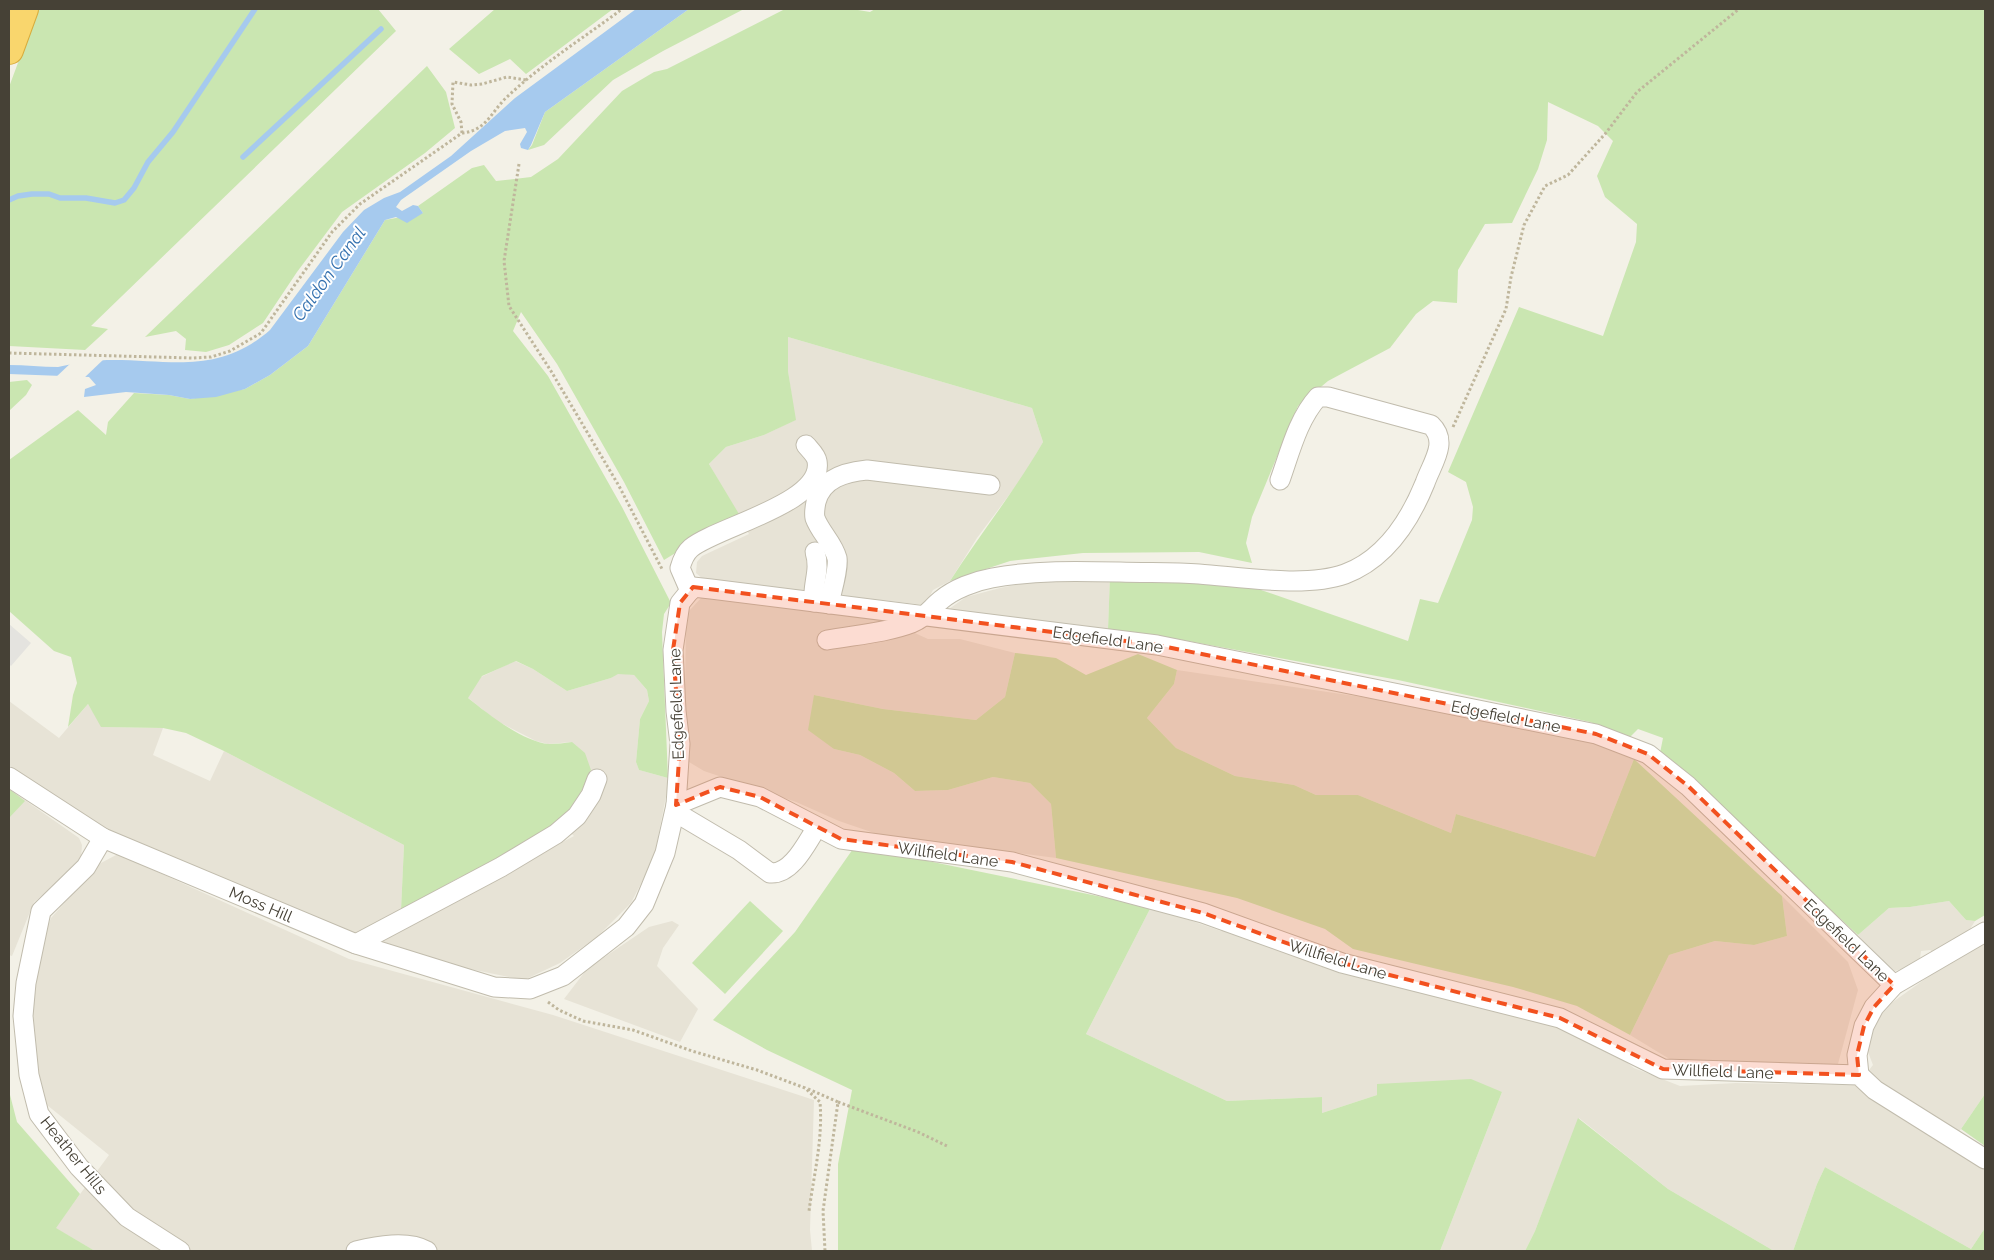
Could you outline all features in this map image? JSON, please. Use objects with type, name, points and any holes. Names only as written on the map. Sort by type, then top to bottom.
[{"type":"highway","points":[[9,50],[24,9]]},
{"type":"street","points":[[827,640],[912,623],[926,616],[953,591],[990,578],[1047,571],[1190,574],[1299,581],[1321,580],[1346,574],[1368,562],[1396,536],[1417,501],[1440,444],[1438,432],[1431,425],[1328,397],[1318,397],[1310,406],[1303,419],[1280,480]]},
{"type":"street","points":[[690,591],[680,568],[690,548],[781,505],[812,483],[817,472],[817,460],[806,445]]},
{"type":"street","points":[[822,603],[838,560],[815,517],[814,509],[817,498],[831,480],[851,471],[867,470],[990,485]]},
{"type":"street","points":[[815,552],[818,569],[813,590],[822,603]]},
{"type":"street","name":"Edgefield Lane","points":[[530,989],[563,976],[626,927],[644,904],[665,853],[676,808],[680,744],[676,711],[673,650],[680,603],[693,587],[1157,645],[1596,734],[1648,754],[1688,786],[1894,985]]},
{"type":"street","name":"Moss Hill","points":[[9,777],[103,838],[356,944],[494,987],[530,989]]},
{"type":"street","points":[[356,944],[501,867],[556,834],[577,816],[591,795],[597,779]]},
{"type":"street","name":"Willfield Lane","points":[[676,808],[720,788],[760,798],[841,839],[1012,862],[1203,914],[1342,963],[1560,1018],[1663,1069],[1859,1075]]},
{"type":"street","points":[[676,808],[770,873],[777,874],[787,868],[797,857],[817,827]]},
{"type":"street","name":"Heather Hills","points":[[103,838],[86,867],[41,911],[26,983],[22,1016],[29,1075],[39,1114],[79,1167],[127,1217],[180,1251]]},
{"type":"street","points":[[1985,932],[1894,985],[1874,1007],[1864,1026],[1856,1055],[1859,1075],[1875,1090],[1985,1158]]},
{"type":"street","points":[[356,1251],[380,1245],[420,1247],[428,1251]]},
{"type":"path","points":[[9,352],[192,358],[211,357],[230,351],[260,333],[332,232],[360,204],[462,132],[473,132],[486,122],[507,97],[526,80],[622,9]]},
{"type":"path","points":[[1440,444],[1455,424],[1506,309],[1511,277],[1524,225],[1546,186],[1568,175],[1605,134],[1637,92],[1739,9]]},
{"type":"path","points":[[462,132],[461,122],[452,104],[454,82],[471,85],[482,84],[507,77],[526,80]]},
{"type":"path","points":[[519,164],[504,261],[509,306],[551,370],[619,486],[662,570]]},
{"type":"path","points":[[530,989],[559,1010],[583,1021],[633,1030],[757,1070],[918,1132],[949,1147]]},
{"type":"path","points":[[805,1088],[820,1102],[822,1124],[809,1211]]},
{"type":"path","points":[[825,1251],[823,1212],[838,1102]]},
{"type":"highlighted area","points":[[693,587],[1157,645],[1596,734],[1648,754],[1688,786],[1894,985],[1874,1007],[1864,1026],[1857,1055],[1859,1075],[1663,1069],[1560,1018],[1342,963],[1203,913],[1012,862],[841,839],[760,797],[720,787],[676,805],[680,744],[673,650],[680,603]]},
{"type":"shaded area","points":[[788,337],[1032,408],[1043,442],[1024,475],[977,538],[950,581],[933,590],[925,605],[704,580],[696,573],[697,562],[702,556],[749,534],[709,464],[726,447],[764,435],[795,420],[788,371]]},
{"type":"shaded area","points":[[1068,575],[1110,576],[1108,629],[964,615],[949,609],[966,597],[1000,588]]},
{"type":"shaded area","points":[[703,596],[884,619],[928,639],[960,639],[1015,653],[1005,697],[976,720],[883,709],[814,695],[834,749],[860,755],[894,773],[915,791],[948,790],[993,777],[1030,783],[1051,804],[1056,858],[877,834],[839,821],[796,802],[704,771],[684,759],[686,622],[688,612]]},
{"type":"shaded area","points":[[9,624],[31,643],[11,666],[9,664]]},
{"type":"shaded area","points":[[515,661],[533,669],[567,691],[611,678],[618,673],[634,675],[647,690],[649,701],[640,719],[636,762],[639,770],[668,778],[654,858],[631,903],[597,937],[560,963],[524,980],[460,967],[376,940],[574,836],[560,823],[572,742],[548,744],[536,741],[497,721],[467,697],[481,677]]},
{"type":"shaded area","points":[[1177,670],[1389,701],[1590,740],[1634,759],[1595,857],[1456,814],[1451,833],[1358,795],[1316,795],[1294,785],[1235,776],[1176,748],[1147,718],[1174,684]]},
{"type":"shaded area","points":[[9,701],[59,738],[88,704],[102,727],[163,728],[153,755],[210,781],[224,751],[404,845],[401,910],[362,936],[308,917],[138,846],[50,796],[9,765]]},
{"type":"shaded area","points":[[9,789],[79,838],[82,845],[81,858],[74,869],[34,902],[12,956],[9,955]]},
{"type":"shaded area","points":[[118,854],[349,959],[553,1015],[814,1100],[810,1230],[812,1251],[95,1251],[55,1228],[109,1155],[47,1105],[36,1074],[33,1009],[42,940],[51,918],[99,864]]},
{"type":"shaded area","points":[[1782,896],[1848,962],[1858,990],[1838,1064],[1676,1063],[1630,1035],[1669,955],[1715,941],[1754,945],[1787,936]]},
{"type":"shaded area","points":[[1949,901],[1966,920],[1975,921],[1967,934],[1933,952],[1930,950],[1921,951],[1920,958],[1908,967],[1895,971],[1872,952],[1858,935],[1889,908]]},
{"type":"shaded area","points":[[1151,907],[1221,931],[1235,930],[1285,949],[1319,966],[1381,982],[1530,1015],[1609,1048],[1634,1068],[1680,1086],[1736,1083],[1857,1085],[1873,1065],[1868,1052],[1867,1037],[1883,1009],[1970,947],[1985,939],[1985,1094],[1952,1142],[1985,1166],[1985,1228],[1971,1249],[1825,1167],[1793,1251],[1774,1251],[1668,1189],[1579,1118],[1535,1231],[1525,1251],[1440,1251],[1502,1092],[1378,1084],[1377,1095],[1322,1113],[1321,1097],[1227,1101],[1086,1034]]},
{"type":"shaded area","points":[[672,921],[679,925],[663,948],[657,966],[698,1009],[680,1042],[564,999],[587,969],[649,927]]},
{"type":"green space","points":[[38,9],[378,9],[396,31],[91,326],[108,329],[85,350],[9,346],[9,87]]},
{"type":"green space","points":[[495,9],[613,9],[526,74],[510,59],[479,74],[449,49]]},
{"type":"green space","points":[[689,9],[744,9],[663,51],[613,80],[544,145],[528,150],[532,145],[545,112]]},
{"type":"green space","points":[[785,9],[852,9],[870,12],[875,9],[1985,9],[1985,915],[1975,921],[1966,920],[1949,901],[1889,908],[1858,935],[1660,753],[1663,738],[1638,729],[1630,737],[1590,722],[1398,680],[1177,639],[1108,629],[1110,576],[1229,583],[1261,590],[1408,641],[1420,599],[1438,603],[1472,520],[1473,507],[1466,482],[1448,472],[1519,307],[1603,336],[1636,242],[1637,224],[1605,197],[1597,176],[1613,141],[1598,126],[1548,102],[1547,140],[1538,169],[1512,223],[1485,224],[1458,270],[1457,303],[1433,301],[1416,314],[1390,348],[1328,381],[1298,406],[1252,517],[1246,543],[1252,563],[1199,552],[1083,553],[1010,561],[950,581],[1021,478],[1043,442],[1032,408],[788,337],[788,371],[796,420],[764,435],[726,447],[709,464],[739,514],[664,560],[624,482],[557,364],[521,312],[513,331],[548,376],[622,507],[671,603],[664,614],[662,632],[668,778],[639,770],[636,762],[640,719],[649,701],[647,690],[634,675],[618,674],[611,678],[567,691],[533,669],[516,661],[482,676],[468,698],[506,726],[528,738],[549,744],[572,742],[585,753],[591,770],[581,792],[560,823],[473,873],[460,877],[401,910],[404,845],[186,733],[163,728],[101,727],[88,704],[68,727],[73,695],[77,683],[71,657],[54,651],[9,611],[9,460],[78,410],[106,435],[108,422],[134,393],[169,395],[190,399],[245,389],[270,375],[308,346],[385,220],[423,213],[418,206],[472,168],[484,165],[496,181],[531,177],[558,159],[622,91],[654,72],[667,69]]},
{"type":"green space","points":[[427,66],[446,92],[455,128],[425,153],[342,212],[297,272],[263,323],[229,345],[206,352],[185,350],[186,339],[176,331],[145,337]]},
{"type":"green space","points":[[27,380],[32,385],[26,395],[9,411],[9,382]]},
{"type":"green space","points":[[1015,653],[1056,658],[1086,675],[1138,654],[1177,670],[1174,684],[1147,718],[1176,748],[1235,776],[1294,785],[1316,795],[1358,795],[1451,833],[1456,814],[1595,857],[1634,759],[1782,896],[1787,936],[1754,945],[1715,941],[1669,955],[1630,1035],[1577,1006],[1513,987],[1353,949],[1325,929],[1237,898],[1056,858],[1051,804],[1030,783],[993,777],[948,790],[915,791],[894,773],[860,755],[834,749],[808,730],[814,695],[883,709],[976,720],[1005,697]]},
{"type":"green space","points":[[9,789],[25,801],[9,818]]},
{"type":"green space","points":[[855,846],[1151,907],[1086,1034],[1227,1101],[1322,1097],[1322,1113],[1377,1095],[1377,1084],[1471,1079],[1502,1092],[1440,1251],[838,1251],[838,1164],[852,1090],[767,1050],[713,1020],[795,932]]},
{"type":"green space","points":[[750,901],[783,931],[725,994],[692,963]]},
{"type":"green space","points":[[9,1091],[17,1122],[80,1194],[56,1228],[95,1251],[9,1251]]},
{"type":"green space","points":[[1985,1094],[1985,1146],[1961,1129]]},
{"type":"green space","points":[[1578,1118],[1668,1189],[1774,1251],[1525,1251],[1535,1231]]},
{"type":"green space","points":[[1825,1167],[1971,1249],[1985,1228],[1985,1251],[1793,1251]]},
{"type":"water","name":"Caldon Canal","points":[[636,9],[689,9],[545,112],[528,150],[521,148],[520,144],[527,132],[525,128],[505,131],[471,151],[401,200],[396,207],[402,211],[413,205],[418,206],[423,213],[407,223],[396,217],[385,220],[308,346],[270,375],[245,389],[216,397],[190,399],[169,395],[126,392],[84,397],[85,389],[96,385],[89,377],[9,374],[9,365],[58,367],[81,362],[107,360],[192,362],[231,354],[250,344],[270,330],[343,232],[364,210],[384,198],[400,192],[451,156],[515,98]]},
{"type":"pier","points":[[105,358],[83,379],[55,378],[73,361]]},
{"type":"waterway","points":[[9,200],[18,196],[32,194],[49,194],[60,198],[86,198],[115,203],[124,200],[134,188],[148,162],[173,132],[255,9]]},
{"type":"waterway","points":[[243,157],[381,29]]}]
